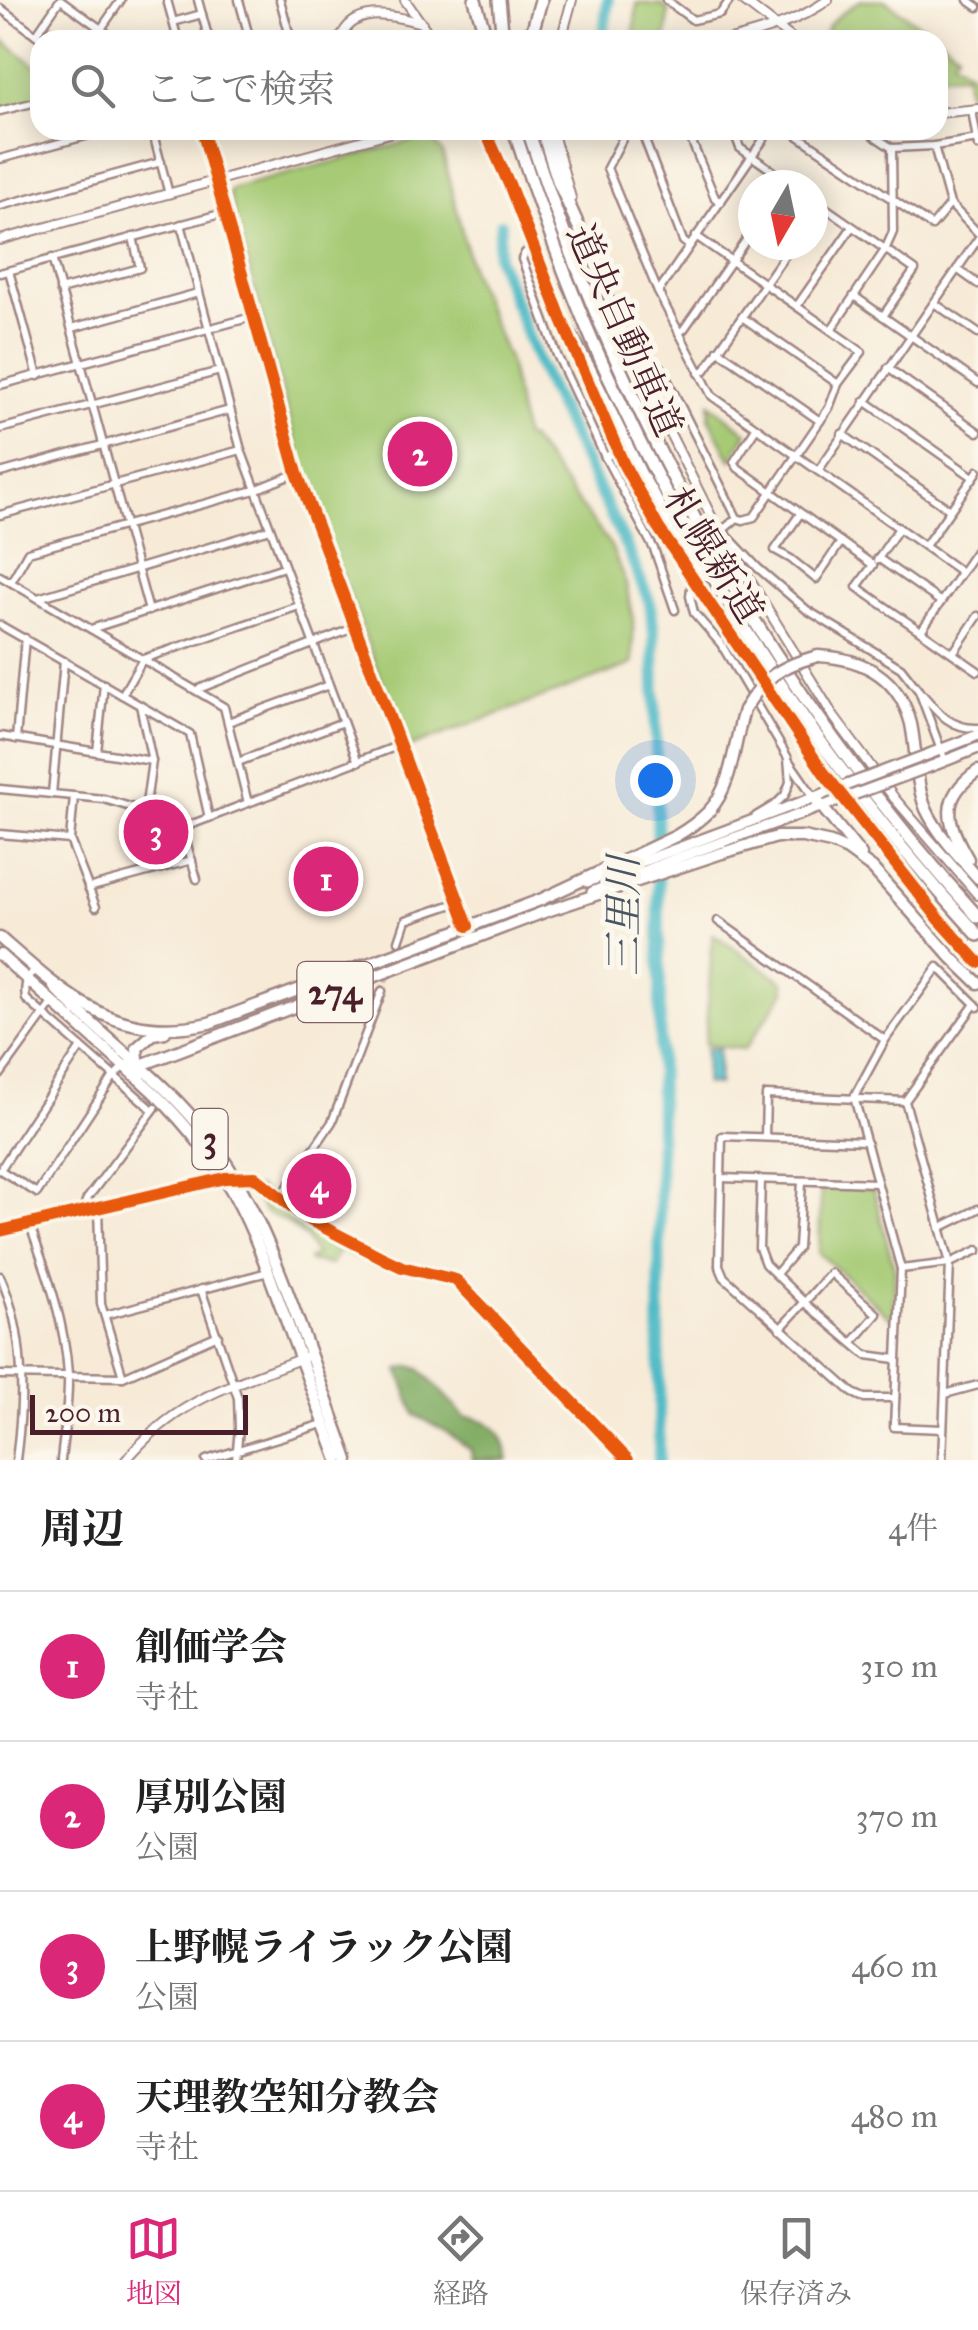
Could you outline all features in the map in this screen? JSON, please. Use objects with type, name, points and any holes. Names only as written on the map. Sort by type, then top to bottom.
[{"type":"highway","points":[[475,0],[484,30]]},
{"type":"highway","points":[[499,0],[503,30]]},
{"type":"highway","points":[[505,30],[507,0]]},
{"type":"highway","points":[[533,30],[541,0]]},
{"type":"highway","name":"道央自動車道","points":[[517,140],[542,215],[597,350],[655,472],[745,630],[842,772],[978,935]]},
{"type":"highway","name":"道央自動車道","points":[[531,140],[570,255],[605,336],[668,470],[706,538],[757,625],[850,762],[978,917]]},
{"type":"highway","points":[[545,140],[582,234]]},
{"type":"highway","points":[[561,318],[670,526],[745,630]]},
{"type":"main road","name":"274","points":[[124,1066],[544,912],[619,875],[711,809],[732,758],[744,710],[755,692],[780,669],[818,656],[864,665],[891,685],[910,723],[926,808],[978,878]]},
{"type":"main road","points":[[619,875],[680,857],[978,732]]},
{"type":"main road","points":[[680,857],[737,826],[978,748]]},
{"type":"main road","points":[[978,771],[960,786],[948,817],[978,878]]},
{"type":"main road","points":[[822,800],[872,868]]},
{"type":"main road","name":"274","points":[[138,1064],[137,1048],[152,1034],[209,1023],[540,900],[619,875],[680,857],[777,837],[831,844],[872,868],[978,983]]},
{"type":"main road","name":"274","points":[[0,938],[37,970],[101,1015],[129,1024],[180,1029]]},
{"type":"main road","points":[[0,955],[124,1066]]},
{"type":"main road","name":"3","points":[[37,970],[207,1135],[230,1178],[348,1460]]},
{"type":"main road","points":[[138,1064],[140,1079]]},
{"type":"main road","name":"3","points":[[124,1066],[182,1121],[256,1216],[279,1269],[338,1460]]},
{"type":"street","points":[[44,30],[61,0],[101,29],[121,0]]},
{"type":"street","points":[[168,0],[176,30]]},
{"type":"street","points":[[198,0],[207,30]]},
{"type":"street","points":[[240,0],[248,30]]},
{"type":"street","points":[[280,0],[288,30]]},
{"type":"street","points":[[406,0],[427,30]]},
{"type":"street","points":[[564,30],[572,0]]},
{"type":"street","points":[[666,0],[693,20],[720,14],[730,0]]},
{"type":"street","points":[[742,0],[781,30]]},
{"type":"street","points":[[766,30],[828,0]]},
{"type":"street","points":[[968,0],[978,7]]},
{"type":"street","points":[[0,8],[30,30]]},
{"type":"street","points":[[174,22],[202,14]]},
{"type":"street","points":[[344,30],[360,17],[392,16],[422,23]]},
{"type":"street","points":[[0,111],[30,103]]},
{"type":"street","points":[[880,140],[892,148],[978,141],[975,110],[948,112]]},
{"type":"street","points":[[0,160],[64,140]]},
{"type":"street","points":[[154,140],[170,194]]},
{"type":"street","points":[[205,140],[297,473],[468,926]]},
{"type":"street","points":[[0,240],[363,140]]},
{"type":"street","name":"札幌新道","points":[[489,140],[624,465],[658,526],[824,773],[978,962]]},
{"type":"street","name":"札幌新道","points":[[555,140],[582,234],[636,367],[714,522],[844,730],[895,799],[978,894]]},
{"type":"street","points":[[622,140],[608,168],[658,292],[712,396],[962,572]]},
{"type":"street","points":[[644,140],[683,241],[689,246]]},
{"type":"street","points":[[691,140],[714,198],[722,202]]},
{"type":"street","points":[[737,140],[740,148],[770,170]]},
{"type":"street","points":[[658,292],[763,140]]},
{"type":"street","points":[[804,140],[932,226],[950,204]]},
{"type":"street","points":[[818,471],[978,236],[950,204],[934,146]]},
{"type":"street","points":[[831,330],[893,232],[892,148]]},
{"type":"street","points":[[0,206],[160,162]]},
{"type":"street","points":[[828,210],[915,270],[884,316]]},
{"type":"street","points":[[0,273],[224,213]]},
{"type":"street","points":[[181,224],[254,490],[358,762]]},
{"type":"street","points":[[797,306],[852,227]]},
{"type":"street","points":[[60,290],[140,268],[134,236]]},
{"type":"street","points":[[661,368],[737,518],[743,520],[754,517],[829,408],[838,384],[862,352],[696,236]]},
{"type":"street","points":[[533,248],[522,259],[557,355],[654,549],[675,610]]},
{"type":"street","points":[[679,333],[738,252]]},
{"type":"street","points":[[52,258],[149,610]]},
{"type":"street","points":[[699,373],[705,370],[781,260]]},
{"type":"street","points":[[958,269],[978,284]]},
{"type":"street","points":[[9,271],[38,376]]},
{"type":"street","points":[[72,328],[198,292]]},
{"type":"street","points":[[854,296],[978,383]]},
{"type":"street","points":[[934,303],[978,333]]},
{"type":"street","points":[[0,385],[252,316]]},
{"type":"street","points":[[742,316],[838,384]]},
{"type":"street","points":[[718,350],[820,420]]},
{"type":"street","points":[[888,368],[978,432]]},
{"type":"street","points":[[0,429],[220,371]]},
{"type":"street","points":[[864,401],[976,474],[925,546]]},
{"type":"street","points":[[0,473],[230,410]]},
{"type":"street","points":[[673,422],[684,417]]},
{"type":"street","points":[[756,428],[734,462],[738,468],[841,542],[941,602]]},
{"type":"street","points":[[842,434],[950,510]]},
{"type":"street","points":[[0,515],[241,450]]},
{"type":"street","points":[[605,457],[615,452]]},
{"type":"street","points":[[10,582],[28,552],[254,490],[297,473]]},
{"type":"street","points":[[800,514],[775,550],[816,579],[841,542]]},
{"type":"street","points":[[722,530],[737,518]]},
{"type":"street","points":[[714,522],[758,568],[807,610],[901,668],[938,714],[978,732]]},
{"type":"street","points":[[899,528],[858,587],[978,671]]},
{"type":"street","points":[[38,598],[270,529]]},
{"type":"street","points":[[921,631],[978,548]]},
{"type":"street","points":[[91,629],[284,567]]},
{"type":"street","points":[[0,576],[224,707],[248,803]]},
{"type":"street","points":[[692,580],[694,614],[721,644],[788,758],[822,800]]},
{"type":"street","points":[[122,694],[143,659],[299,606]]},
{"type":"street","points":[[953,652],[978,616]]},
{"type":"street","points":[[0,625],[190,734],[209,818]]},
{"type":"street","points":[[196,690],[356,627]]},
{"type":"street","points":[[16,739],[26,638]]},
{"type":"street","points":[[52,794],[64,661]]},
{"type":"street","points":[[97,752],[104,684]]},
{"type":"street","points":[[228,722],[328,685]]},
{"type":"street","points":[[919,691],[941,762]]},
{"type":"street","points":[[140,705],[152,761],[145,812]]},
{"type":"street","points":[[238,762],[343,722]]},
{"type":"street","points":[[0,736],[152,761]]},
{"type":"street","points":[[0,788],[104,799],[190,825],[400,745]]},
{"type":"street","points":[[737,826],[776,804],[785,794],[790,782],[788,758]]},
{"type":"street","points":[[74,796],[70,840],[96,907]]},
{"type":"street","points":[[180,822],[198,879]]},
{"type":"street","points":[[0,834],[70,840]]},
{"type":"street","points":[[88,888],[192,860]]},
{"type":"street","points":[[399,941],[406,920],[458,902]]},
{"type":"street","points":[[718,921],[885,1040]]},
{"type":"street","points":[[905,1101],[976,1005],[938,967],[885,1040],[854,1098],[900,1269],[894,1427],[943,1429]]},
{"type":"street","points":[[37,970],[27,979],[26,1000],[153,1110]]},
{"type":"street","points":[[282,1197],[332,1122],[382,991]]},
{"type":"street","points":[[0,1075],[53,1002]]},
{"type":"street","points":[[81,1047],[0,1170],[37,1193],[124,1066]]},
{"type":"street","points":[[765,1137],[766,1095],[905,1101]]},
{"type":"street","points":[[82,1212],[87,1199],[163,1101]]},
{"type":"street","points":[[905,1101],[950,1263],[942,1460]]},
{"type":"street","points":[[866,1141],[722,1136],[719,1265],[724,1277],[853,1394],[894,1398]]},
{"type":"street","points":[[0,1231],[230,1178],[255,1177],[306,1218],[385,1259],[456,1280],[628,1460]]},
{"type":"street","points":[[721,1178],[877,1183]]},
{"type":"street","points":[[761,1180],[759,1248],[765,1264],[866,1355],[896,1358]]},
{"type":"street","points":[[776,1274],[798,1248],[802,1182]]},
{"type":"street","points":[[98,1208],[101,1304],[123,1376]]},
{"type":"street","points":[[940,1228],[978,1209]]},
{"type":"street","points":[[29,1224],[52,1284],[65,1342],[68,1377],[62,1460]]},
{"type":"street","points":[[900,1269],[950,1263],[978,1250]]},
{"type":"street","points":[[105,1315],[268,1272]]},
{"type":"street","points":[[780,1329],[831,1273],[876,1314],[853,1342]]},
{"type":"street","points":[[0,1276],[14,1320],[22,1375],[16,1460]]},
{"type":"street","points":[[201,1289],[238,1398],[236,1460]]},
{"type":"street","points":[[0,1375],[123,1376],[218,1335]]},
{"type":"street","points":[[126,1460],[171,1416],[234,1383],[306,1357]]},
{"type":"street","points":[[945,1394],[978,1385]]},
{"type":"street","points":[[206,1460],[325,1424]]},
{"type":"green space","points":[[861,0],[884,0],[927,30],[828,30],[843,12]]},
{"type":"green space","points":[[637,3],[662,5],[669,11],[667,30],[634,30]]},
{"type":"green space","points":[[0,38],[30,61],[30,104],[0,111]]},
{"type":"green space","points":[[948,45],[958,52],[953,60],[978,78],[978,91],[967,92],[965,74],[948,75]]},
{"type":"green space","points":[[415,140],[433,140],[443,154],[472,273],[509,361],[524,438],[530,439],[611,546],[626,584],[633,618],[633,664],[407,748],[306,482],[229,193],[233,188]]},
{"type":"green space","points":[[710,403],[747,433],[731,460],[709,418]]},
{"type":"green space","points":[[713,934],[784,982],[785,991],[745,1049],[705,1045]]},
{"type":"green space","points":[[257,1187],[317,1229],[374,1258],[374,1264],[339,1249],[331,1265],[309,1261],[315,1255],[306,1238],[264,1211],[255,1196]]},
{"type":"green space","points":[[821,1188],[874,1192],[895,1271],[893,1320],[819,1253]]},
{"type":"green space","points":[[410,1366],[420,1369],[465,1417],[496,1429],[508,1460],[472,1460],[471,1450],[415,1415],[399,1370]]},
{"type":"water","points":[[706,1049],[719,1049],[718,1085],[705,1084]]},
{"type":"waterway","name":"三里川","points":[[604,30],[608,0]]},
{"type":"waterway","name":"三里川","points":[[501,224],[497,257],[544,378],[628,550],[650,603],[654,633],[660,984],[659,1460]]},
{"type":"tunnel","points":[[382,991],[399,941]]},
{"type":"cycle path","points":[[205,140],[297,473],[468,926]]},
{"type":"cycle path","points":[[489,140],[624,465],[658,527],[824,773],[939,919],[978,962]]},
{"type":"cycle path","points":[[0,1231],[225,1178],[255,1177],[306,1218],[385,1259],[456,1280],[628,1460]]},
{"type":"place","name":"厚別公園","points":[[420,454]]},
{"type":"place","name":"上野幌ライラック公園","points":[[156,832]]},
{"type":"place","name":"創価学会","points":[[326,879]]},
{"type":"place","name":"天理教空知分教会","points":[[319,1186]]}]
